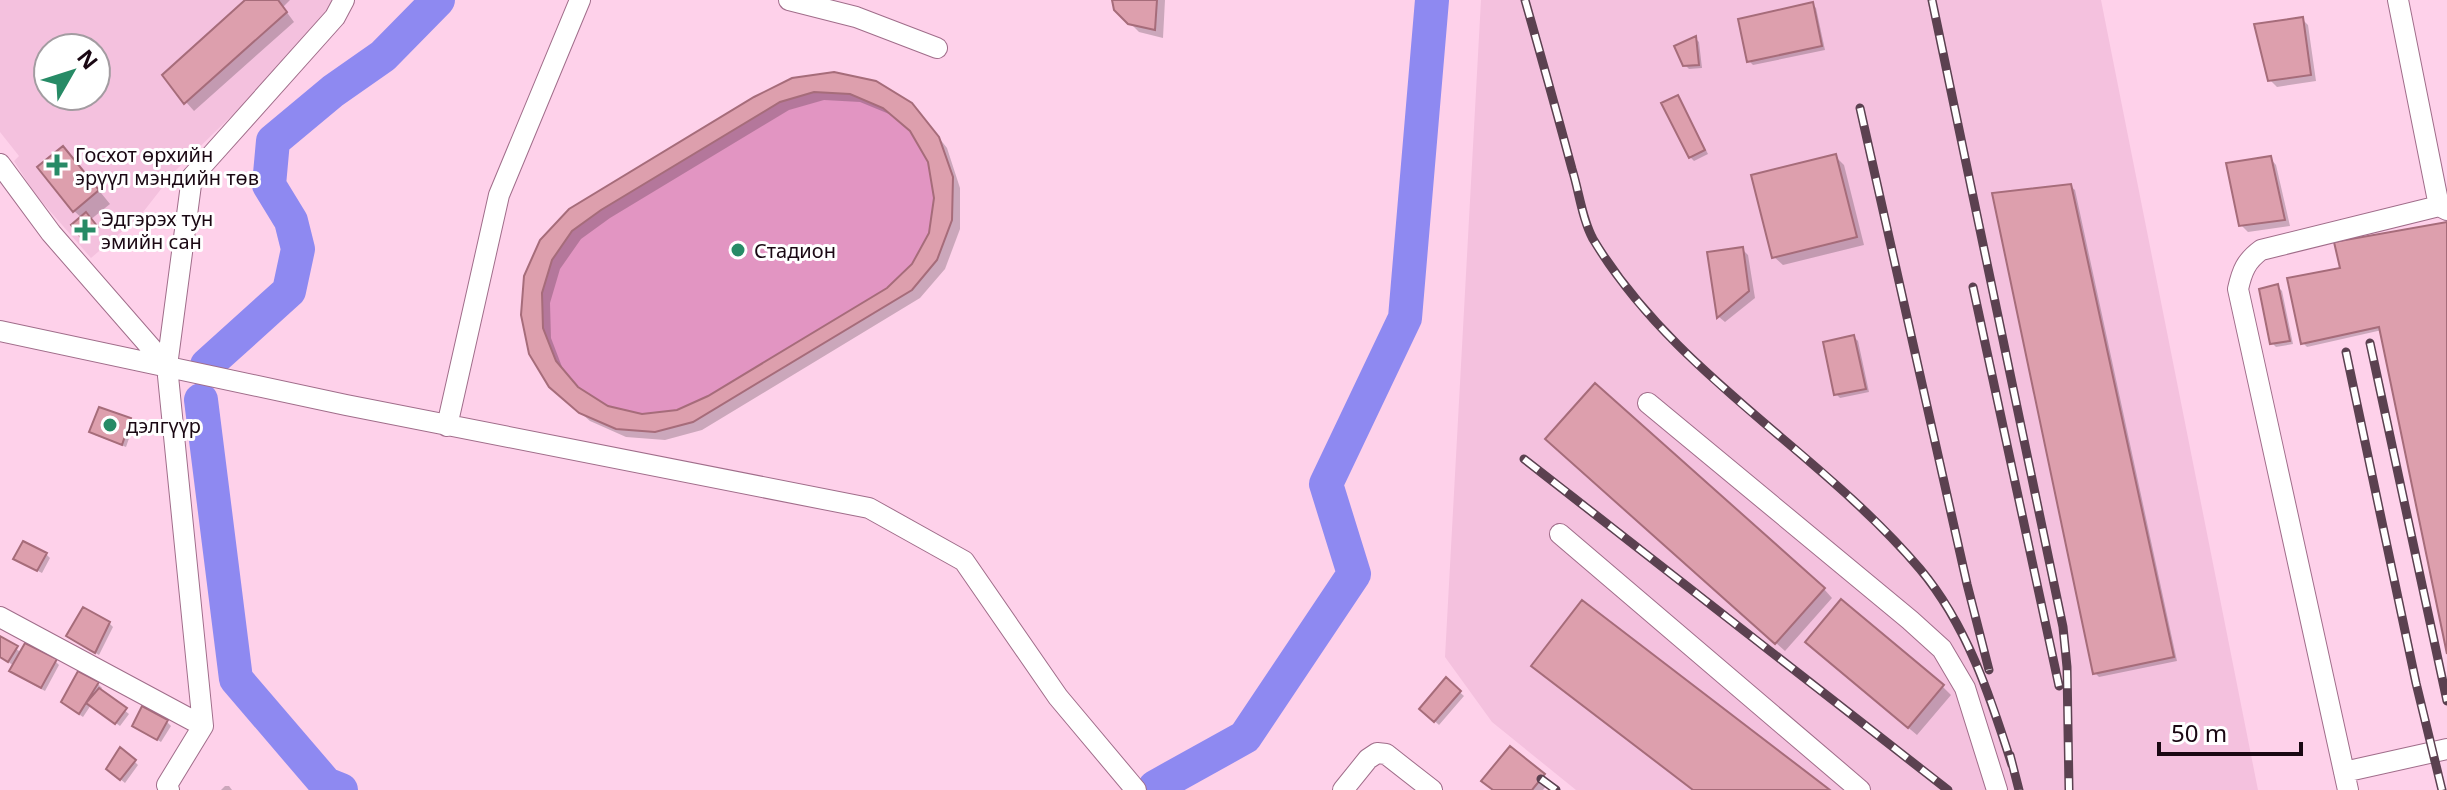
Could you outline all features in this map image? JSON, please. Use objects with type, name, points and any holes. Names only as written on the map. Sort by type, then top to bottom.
[{"type":"street","points":[[169,790],[167,785],[203,726],[167,366],[192,177],[335,17],[344,0]]},
{"type":"street","points":[[447,426],[499,195],[580,0]]},
{"type":"street","points":[[789,0],[856,17],[937,48]]},
{"type":"street","points":[[2398,0],[2443,208],[2261,250],[2249,259],[2242,271],[2238,289],[2346,781],[2447,749]]},
{"type":"street","points":[[0,164],[51,233],[167,366]]},
{"type":"street","points":[[0,331],[447,426],[869,508],[964,561],[1058,697],[1136,790]]},
{"type":"street","points":[[1648,403],[1942,649],[1965,688],[1997,790]]},
{"type":"street","points":[[1560,534],[1860,790]]},
{"type":"street","points":[[0,617],[203,726]]},
{"type":"street","points":[[1343,790],[1368,759],[1377,753],[1386,754],[1432,790]]},
{"type":"shaded area","points":[[0,0],[341,0],[260,88],[176,170],[140,216],[91,258],[35,194],[14,161],[19,156],[0,132]]},
{"type":"shaded area","points":[[1481,0],[2101,0],[2258,790],[1576,790],[1492,722],[1445,657]]},
{"type":"shaded area","name":"Стадион","points":[[834,72],[876,81],[912,103],[939,137],[953,177],[912,290],[693,422],[655,432],[616,429],[579,413],[549,387],[529,354],[521,315],[524,276],[540,240],[569,209],[754,97],[792,78]]},
{"type":"building","points":[[245,0],[278,0],[287,12],[184,104],[162,75]]},
{"type":"building","points":[[1112,0],[1157,0],[1155,30],[1128,24],[1114,10]]},
{"type":"building","points":[[1813,2],[1822,46],[1747,62],[1738,19]]},
{"type":"building","points":[[2303,17],[2311,75],[2268,81],[2254,24]]},
{"type":"building","points":[[1696,36],[1699,65],[1683,66],[1674,46]]},
{"type":"building","points":[[834,72],[876,81],[912,103],[939,137],[953,177],[952,220],[937,260],[912,290],[693,422],[655,432],[616,429],[579,413],[549,387],[529,354],[521,315],[524,276],[540,240],[569,209],[754,97],[792,78]],"holes":[[[814,92],[850,94],[883,108],[910,131],[928,162],[934,198],[929,233],[912,264],[887,288],[708,396],[677,410],[642,414],[608,406],[578,387],[556,361],[543,328],[542,293],[552,260],[572,231],[601,210],[780,102]]]},
{"type":"building","points":[[1678,95],[1705,150],[1689,158],[1661,103]]},
{"type":"building","name":"Госхот өрхийн эрүүл мэндийн төв","points":[[63,146],[99,190],[73,212],[37,167]]},
{"type":"building","points":[[1836,154],[1857,237],[1772,258],[1751,175]]},
{"type":"building","points":[[2271,156],[2285,220],[2239,226],[2226,163]]},
{"type":"building","points":[[2071,184],[2174,657],[2093,674],[1992,193]]},
{"type":"building","points":[[86,212],[98,227],[83,240],[71,225]]},
{"type":"building","points":[[2447,222],[2447,654],[2379,327],[2301,344],[2287,278],[2340,268],[2334,242]]},
{"type":"building","points":[[1743,247],[1749,291],[1717,318],[1707,252]]},
{"type":"building","points":[[2278,284],[2290,341],[2270,344],[2259,289]]},
{"type":"building","points":[[1854,335],[1866,389],[1834,395],[1823,342]]},
{"type":"building","points":[[1595,383],[1825,588],[1775,644],[1545,439]]},
{"type":"building","name":"дэлгүүр","points":[[99,407],[131,418],[122,445],[89,432]]},
{"type":"building","points":[[23,541],[47,553],[37,571],[13,559]]},
{"type":"building","points":[[1841,599],[1944,685],[1908,728],[1805,642]]},
{"type":"building","points":[[1582,600],[1830,790],[1693,790],[1531,666]]},
{"type":"building","points":[[83,607],[110,622],[95,653],[66,636]]},
{"type":"building","points":[[0,636],[18,646],[8,662],[0,657]]},
{"type":"building","points":[[25,643],[57,659],[41,688],[9,671]]},
{"type":"building","points":[[78,671],[99,682],[79,714],[61,702]]},
{"type":"building","points":[[1446,677],[1461,691],[1434,722],[1419,709]]},
{"type":"building","points":[[99,688],[127,708],[115,724],[86,703]]},
{"type":"building","points":[[142,706],[168,720],[157,740],[132,726]]},
{"type":"building","points":[[1510,746],[1545,774],[1532,790],[1493,790],[1481,781]]},
{"type":"building","points":[[120,747],[136,760],[120,780],[106,769]]},
{"type":"waterway","points":[[207,365],[289,291],[298,249],[291,221],[269,185],[273,141],[333,91],[383,56],[438,0]]},
{"type":"waterway","points":[[1155,787],[1245,737],[1354,574],[1326,484],[1405,318],[1432,0]]},
{"type":"waterway","points":[[201,400],[236,679],[326,784],[341,790]]},
{"type":"railway","points":[[1525,0],[1583,214],[1593,239],[1626,287],[1664,331],[1705,371],[1838,486],[1920,569],[1964,637],[1986,687],[2012,765]]},
{"type":"railway","points":[[1932,0],[2063,627],[2067,667],[2069,790]]},
{"type":"railway","points":[[1860,108],[1989,670]]},
{"type":"railway","points":[[1973,287],[2059,686]]},
{"type":"railway","points":[[2370,343],[2447,701]]},
{"type":"railway","points":[[2346,352],[2416,683],[2442,790]]},
{"type":"railway","points":[[1524,459],[1948,790]]},
{"type":"railway","points":[[2010,755],[2019,790]]},
{"type":"railway","points":[[1541,779],[1556,790]]},
{"type":"place","name":"Госхот өрхийн эрүүл мэндийн төв","points":[[57,165]]},
{"type":"place","name":"Эдгэрэх тун эмийн сан","points":[[85,230]]},
{"type":"place","name":"Стадион","points":[[738,250]]},
{"type":"place","name":"дэлгүүр","points":[[110,425]]}]
